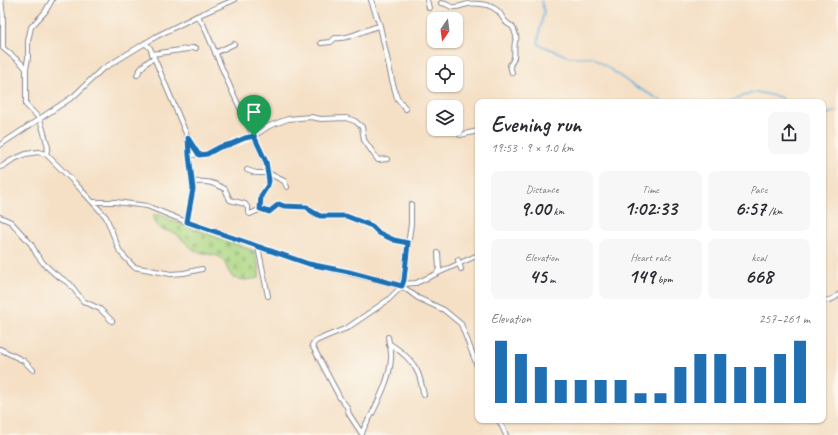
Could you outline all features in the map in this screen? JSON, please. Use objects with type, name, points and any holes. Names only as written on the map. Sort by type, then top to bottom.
[{"type":"street","points":[[1,0],[3,16],[3,48],[26,69]]},
{"type":"street","points":[[46,154],[48,147],[40,119],[26,105],[26,69],[28,58],[28,41],[31,27],[45,12],[52,0]]},
{"type":"street","points":[[0,145],[74,96],[100,70],[157,36],[234,0]]},
{"type":"street","points":[[372,0],[380,26],[397,98],[406,109]]},
{"type":"street","points":[[427,0],[429,8]]},
{"type":"street","points":[[441,3],[446,3],[451,7],[478,3],[498,11],[508,25],[512,26],[516,34],[515,54],[513,62],[510,65],[512,73]]},
{"type":"street","points":[[197,16],[203,24],[231,89],[266,162],[269,181],[261,196],[260,209]]},
{"type":"street","points":[[320,43],[331,42],[335,38],[341,39],[361,33],[372,27],[380,26]]},
{"type":"street","points":[[145,43],[150,48],[188,138],[199,155]]},
{"type":"street","points":[[215,52],[234,44]]},
{"type":"street","points":[[137,75],[140,69],[153,56],[196,48]]},
{"type":"street","points":[[189,155],[207,154],[220,147],[254,136],[269,126],[288,119],[311,117],[321,119],[346,118],[356,121],[362,126],[364,140],[378,160],[387,159]]},
{"type":"street","points":[[463,134],[475,132]]},
{"type":"street","points":[[187,222],[193,189],[188,138]]},
{"type":"street","points":[[0,167],[26,154],[38,152],[46,154],[106,217],[120,252],[134,267],[171,274],[202,269]]},
{"type":"street","points":[[247,170],[256,173],[268,173],[284,181],[287,187]]},
{"type":"street","points":[[192,182],[206,181],[216,184],[225,189],[230,200],[245,204],[250,214],[260,209],[269,212],[279,204],[284,206],[307,207],[320,216],[346,216],[372,226],[379,233],[394,240],[408,243]]},
{"type":"street","points":[[93,202],[116,202],[147,206],[187,222],[309,264],[402,285],[416,283],[459,262],[475,256]]},
{"type":"street","points":[[362,434],[340,398],[312,345],[316,340],[347,328],[388,300],[402,285],[411,224],[411,204]]},
{"type":"street","points":[[0,217],[11,222],[31,244],[44,264],[55,274],[70,284],[83,301],[100,309],[112,321]]},
{"type":"street","points":[[258,247],[268,296]]},
{"type":"street","points":[[437,273],[439,269],[438,253]]},
{"type":"street","points":[[459,262],[461,269]]},
{"type":"street","points":[[402,285],[418,298],[444,310],[460,324],[475,361]]},
{"type":"street","points":[[826,301],[835,298],[838,295]]},
{"type":"street","points":[[362,434],[363,428],[370,418],[385,386],[389,372],[392,357],[388,337]]},
{"type":"street","points":[[389,344],[399,350],[413,364],[418,373],[424,395]]},
{"type":"street","points":[[0,349],[24,362],[33,370]]},
{"type":"street","points":[[500,423],[506,435]]},
{"type":"green space","points":[[154,215],[160,215],[254,251],[259,268],[259,278],[246,280],[233,278],[224,261],[218,256],[195,251],[175,233],[161,229],[153,221]]},
{"type":"waterway","points":[[541,0],[544,11],[538,44],[569,57],[593,57],[631,84],[658,99]]},
{"type":"waterway","points":[[734,99],[756,92],[780,97],[782,99]]},
{"type":"waterway","points":[[826,114],[838,111]]},
{"type":"route","points":[[254,136],[266,162],[269,181],[261,196],[260,209],[269,212],[279,204],[284,206],[307,207],[320,216],[346,216],[372,226],[379,233],[394,240],[408,243],[402,286],[349,272],[309,264],[187,222],[193,189],[188,138],[199,155],[207,154],[220,147],[254,136]]}]
